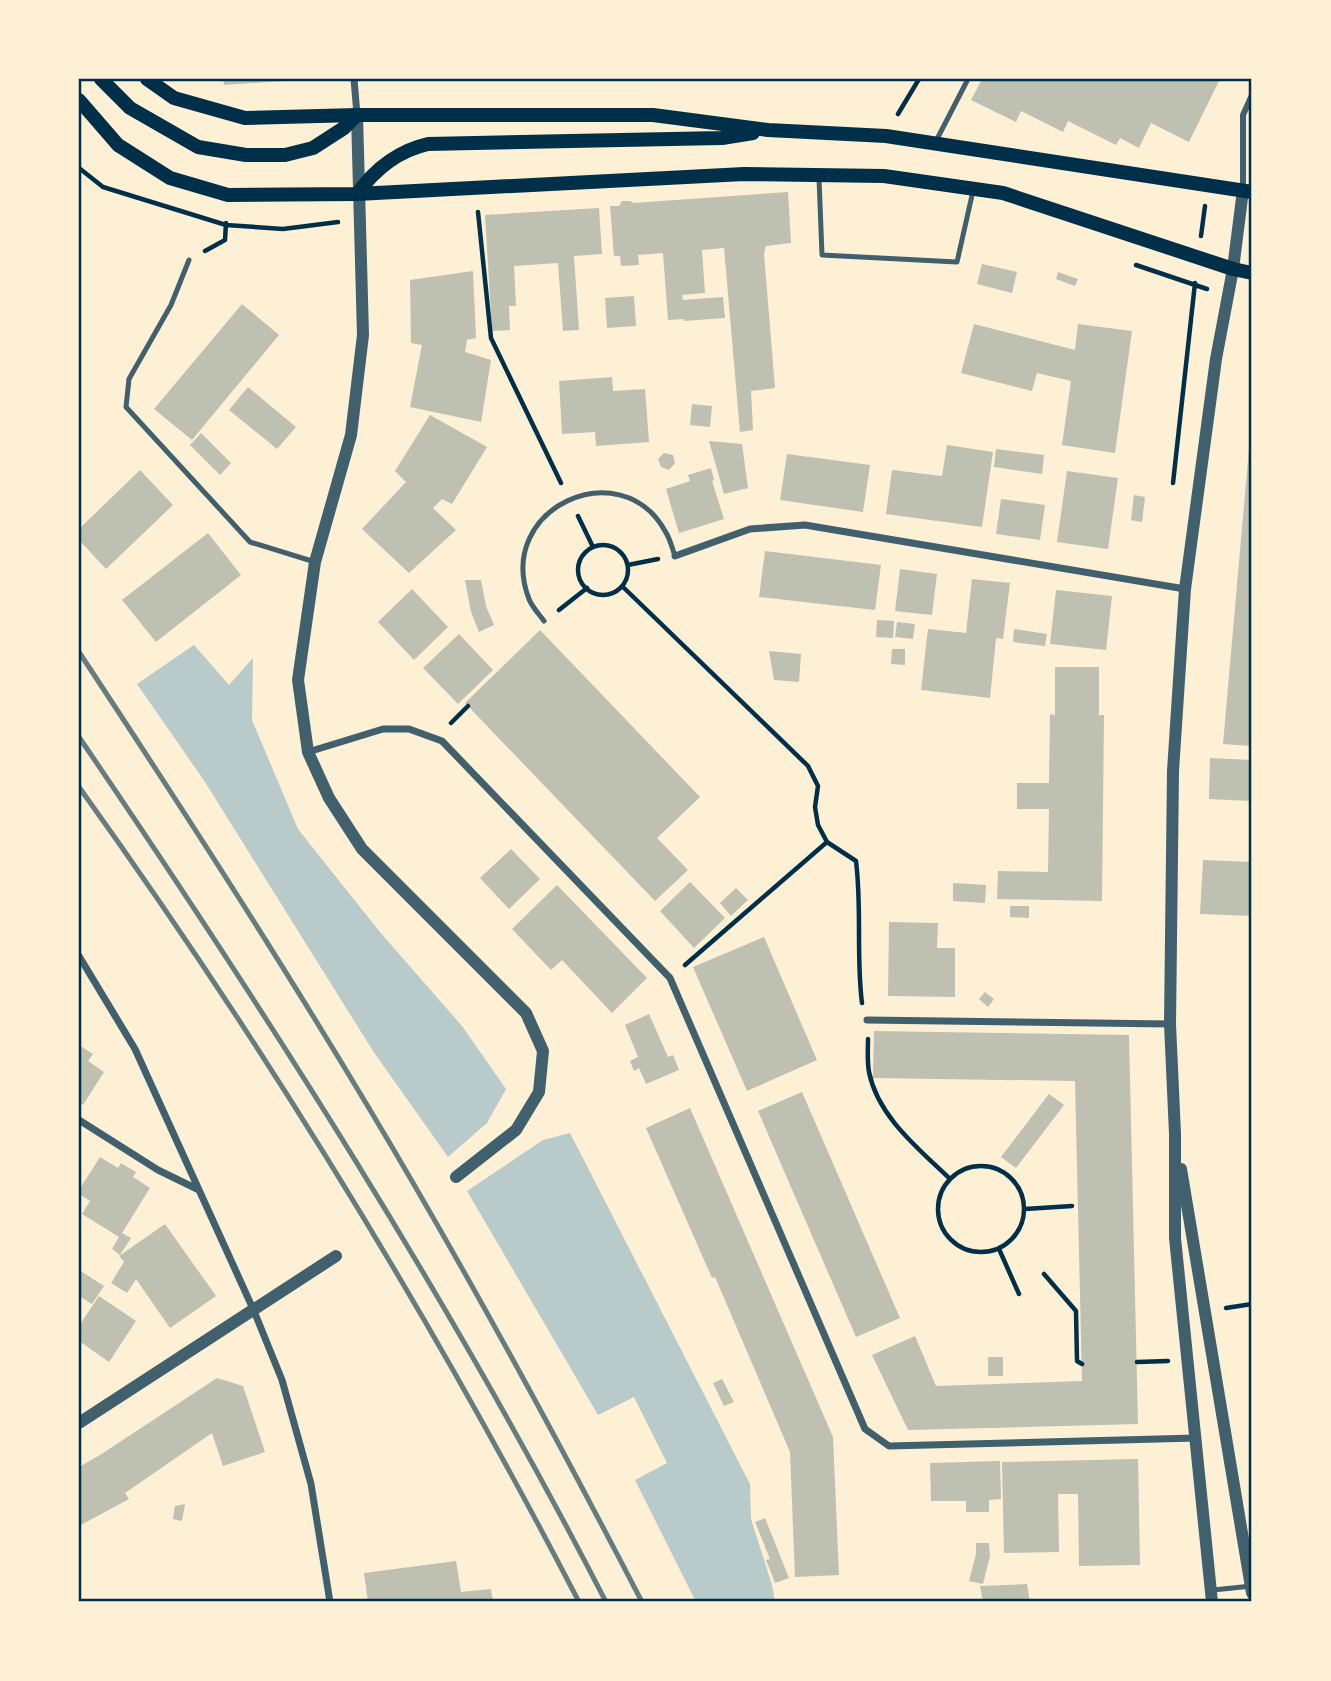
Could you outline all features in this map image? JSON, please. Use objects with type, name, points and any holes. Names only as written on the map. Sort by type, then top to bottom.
[{"type":"main road","points":[[101,79],[130,108],[198,147],[246,155],[285,155],[313,148],[344,128],[357,115]]},
{"type":"main road","points":[[148,79],[174,98],[244,118],[357,115],[653,115],[768,130],[886,136],[1247,191]]},
{"type":"main road","points":[[79,100],[118,145],[170,178],[228,195],[357,194],[744,174],[884,176],[1003,193],[1233,269],[1252,272]]},
{"type":"main road","points":[[357,194],[369,177],[384,164],[402,153],[428,144],[722,138],[768,130]]},
{"type":"street","points":[[354,79],[363,335],[351,435],[316,562],[298,680],[308,752],[329,798],[362,849],[526,1013],[543,1051],[539,1092],[516,1130],[456,1177]]},
{"type":"street","points":[[1211,1597],[1175,1238],[1175,1134],[1170,1024],[1173,771],[1185,589],[1216,359],[1247,191],[1244,115],[1252,95]]},
{"type":"street","points":[[674,556],[750,529],[805,525],[1185,589]]},
{"type":"street","points":[[308,752],[383,729],[409,729],[442,741],[670,978],[864,1429],[889,1446],[1196,1438]]},
{"type":"street","points":[[79,956],[135,1049],[254,1311],[282,1380],[311,1484],[330,1602]]},
{"type":"street","points":[[867,1020],[1170,1024]]},
{"type":"street","points":[[79,1120],[158,1170],[199,1190]]},
{"type":"street","points":[[1175,1134],[1252,1588]]},
{"type":"street","points":[[79,1423],[336,1256]]},
{"type":"lane","points":[[935,143],[968,79]]},
{"type":"lane","points":[[818,175],[822,255],[957,262],[974,189]]},
{"type":"lane","points":[[189,260],[171,305],[129,379],[126,407],[250,542],[316,562]]},
{"type":"lane","points":[[544,621],[530,601],[523,578],[524,553],[533,530],[548,511],[569,499],[596,492],[623,496],[647,509],[665,530],[674,556]]},
{"type":"lane","points":[[1211,1597],[1252,1588]]},
{"type":"path","points":[[886,136],[919,79]]},
{"type":"path","points":[[79,167],[103,187],[226,226],[288,229],[358,220]]},
{"type":"path","points":[[1173,488],[1208,184]]},
{"type":"path","points":[[476,188],[491,338],[593,547]]},
{"type":"path","points":[[189,260],[225,240],[228,195]]},
{"type":"path","points":[[1124,261],[1228,295]]},
{"type":"path","points":[[610,546],[618,550],[628,565],[626,580],[613,593],[602,595],[587,588],[579,574],[579,563],[584,554],[593,547],[610,546]]},
{"type":"path","points":[[628,565],[674,556]]},
{"type":"path","points":[[622,586],[808,766],[818,786],[815,807],[818,825],[827,842],[856,862],[860,896],[860,984],[867,1020],[869,1072],[884,1109],[911,1141],[950,1179]]},
{"type":"path","points":[[544,621],[587,588]]},
{"type":"path","points":[[670,978],[827,842]]},
{"type":"path","points":[[981,1166],[998,1169],[1012,1178],[1021,1192],[1025,1209],[1022,1226],[1012,1240],[999,1249],[982,1253],[965,1249],[951,1240],[941,1226],[938,1210],[941,1193],[950,1179],[964,1169],[981,1166]]},
{"type":"path","points":[[1025,1209],[1072,1206]]},
{"type":"path","points":[[999,1249],[1019,1294]]},
{"type":"path","points":[[1044,1274],[1076,1311],[1077,1361],[1082,1364]]},
{"type":"shaded area","points":[[194,645],[229,685],[253,658],[252,720],[298,829],[379,931],[462,1026],[506,1089],[487,1123],[448,1157],[373,1051],[205,782],[137,684]]},
{"type":"shaded area","points":[[570,1133],[750,1484],[751,1519],[775,1602],[696,1602],[635,1480],[667,1463],[634,1397],[598,1415],[467,1191],[543,1140]]},
{"type":"building","points":[[223,79],[284,79],[284,81],[224,85]]},
{"type":"building","points":[[982,79],[1220,79],[1189,142],[1151,123],[1139,148],[1120,138],[1116,145],[1068,121],[1063,132],[1021,111],[1016,122],[971,100]]},
{"type":"building","points":[[788,192],[791,243],[766,246],[764,254],[775,388],[751,391],[753,430],[740,432],[724,248],[702,250],[705,293],[682,295],[683,300],[723,297],[725,318],[668,320],[663,253],[638,255],[639,265],[621,266],[620,256],[614,256],[610,206],[619,206],[622,201],[633,203]]},
{"type":"building","points":[[599,208],[602,254],[574,256],[579,330],[563,331],[558,263],[514,266],[516,306],[509,306],[510,330],[492,331],[485,215]]},
{"type":"building","points":[[982,264],[1017,272],[1012,293],[977,284]]},
{"type":"building","points":[[473,271],[476,338],[467,340],[465,352],[491,360],[481,422],[410,407],[422,345],[411,343],[410,280]]},
{"type":"building","points":[[1058,272],[1078,279],[1075,286],[1056,279]]},
{"type":"building","points":[[634,296],[636,326],[607,328],[605,298]]},
{"type":"building","points":[[242,304],[279,335],[192,440],[154,409]]},
{"type":"building","points":[[974,324],[1075,350],[1078,324],[1132,331],[1115,453],[1062,445],[1071,381],[1037,373],[1032,391],[961,373]]},
{"type":"building","points":[[612,377],[613,391],[645,389],[649,442],[596,446],[595,432],[562,434],[559,381]]},
{"type":"building","points":[[248,387],[296,427],[277,449],[229,410]]},
{"type":"building","points":[[692,404],[712,406],[710,427],[690,425]]},
{"type":"building","points":[[430,415],[487,447],[452,504],[442,499],[433,508],[456,530],[409,573],[362,529],[406,482],[395,471]]},
{"type":"building","points":[[201,433],[231,463],[220,475],[190,445]]},
{"type":"building","points":[[1252,437],[1252,746],[1223,744]]},
{"type":"building","points":[[709,441],[742,444],[748,488],[724,494]]},
{"type":"building","points":[[947,445],[993,452],[982,527],[886,514],[892,470],[942,476]]},
{"type":"building","points":[[996,449],[1044,455],[1042,474],[994,467]]},
{"type":"building","points":[[664,453],[673,455],[675,463],[669,470],[661,467],[658,459]]},
{"type":"building","points":[[787,454],[870,465],[863,512],[780,500]]},
{"type":"building","points":[[711,468],[712,481],[724,519],[679,533],[666,489],[690,481],[688,475]]},
{"type":"building","points":[[140,470],[173,505],[106,569],[79,540],[79,529]]},
{"type":"building","points":[[1067,471],[1118,478],[1108,549],[1057,542]]},
{"type":"building","points":[[1134,495],[1145,497],[1142,522],[1131,520]]},
{"type":"building","points":[[1001,499],[1045,505],[1040,540],[996,534]]},
{"type":"building","points":[[208,533],[241,575],[156,642],[122,600]]},
{"type":"building","points":[[765,551],[881,565],[875,610],[759,597]]},
{"type":"building","points":[[900,569],[937,574],[932,615],[895,611]]},
{"type":"building","points":[[972,579],[1010,583],[1003,639],[996,638],[990,698],[921,690],[928,629],[966,633]]},
{"type":"building","points":[[465,580],[481,580],[486,606],[494,625],[479,632],[471,612]]},
{"type":"building","points":[[412,589],[448,627],[414,660],[378,622]]},
{"type":"building","points":[[1056,590],[1112,596],[1106,650],[1050,644]]},
{"type":"building","points":[[877,620],[894,621],[893,638],[876,637]]},
{"type":"building","points":[[897,622],[915,624],[913,639],[895,637]]},
{"type":"building","points":[[1014,629],[1047,634],[1045,646],[1013,642]]},
{"type":"building","points":[[540,630],[700,797],[657,838],[688,870],[655,901],[465,703]]},
{"type":"building","points":[[459,634],[493,670],[458,704],[423,668]]},
{"type":"building","points":[[892,649],[905,649],[905,665],[891,664]]},
{"type":"building","points":[[769,651],[801,654],[799,682],[774,680]]},
{"type":"building","points":[[1055,667],[1099,667],[1099,715],[1104,715],[1102,901],[997,899],[998,871],[1048,872],[1049,809],[1017,809],[1017,783],[1049,783],[1050,714],[1055,715]]},
{"type":"building","points":[[1210,758],[1252,760],[1252,801],[1209,799]]},
{"type":"building","points":[[511,849],[540,879],[509,909],[480,878]]},
{"type":"building","points":[[1203,860],[1252,862],[1252,916],[1200,914]]},
{"type":"building","points":[[690,882],[725,918],[694,948],[660,911]]},
{"type":"building","points":[[953,883],[986,885],[985,903],[953,901]]},
{"type":"building","points":[[557,885],[647,978],[612,1013],[562,960],[551,970],[512,929]]},
{"type":"building","points":[[736,888],[748,900],[731,916],[720,903]]},
{"type":"building","points":[[1010,906],[1029,906],[1029,918],[1010,917]]},
{"type":"building","points":[[889,922],[938,923],[937,948],[955,948],[955,997],[888,996]]},
{"type":"building","points":[[764,937],[817,1060],[747,1091],[693,967]]},
{"type":"building","points":[[985,992],[994,999],[988,1007],[979,999]]},
{"type":"building","points":[[649,1014],[668,1057],[673,1055],[679,1070],[646,1084],[639,1068],[634,1071],[630,1061],[638,1057],[625,1025]]},
{"type":"building","points":[[874,1031],[1129,1035],[1138,1424],[908,1430],[872,1355],[915,1336],[936,1386],[1082,1381],[1075,1081],[873,1078]]},
{"type":"building","points":[[79,1045],[93,1054],[88,1061],[104,1072],[83,1105],[79,1102]]},
{"type":"building","points":[[802,1092],[900,1318],[856,1337],[758,1111]]},
{"type":"building","points":[[1049,1094],[1064,1105],[1016,1168],[1001,1157]]},
{"type":"building","points":[[690,1108],[833,1437],[839,1575],[795,1577],[790,1452],[715,1277],[712,1278],[646,1128]]},
{"type":"building","points":[[100,1157],[118,1168],[121,1163],[136,1172],[133,1177],[150,1188],[122,1233],[131,1238],[120,1255],[112,1249],[119,1237],[82,1214],[90,1201],[79,1194],[79,1190]]},
{"type":"building","points":[[165,1224],[216,1296],[170,1328],[136,1279],[127,1293],[111,1283],[124,1262],[119,1256]]},
{"type":"building","points":[[79,1270],[104,1286],[92,1304],[79,1296]]},
{"type":"building","points":[[99,1296],[136,1321],[109,1362],[79,1341],[79,1326]]},
{"type":"building","points":[[988,1357],[1003,1357],[1003,1376],[988,1376]]},
{"type":"building","points":[[217,1378],[243,1386],[265,1452],[223,1466],[212,1433],[125,1493],[129,1499],[79,1526],[79,1467]]},
{"type":"building","points":[[722,1379],[734,1402],[724,1406],[713,1383]]},
{"type":"building","points":[[1138,1459],[1140,1565],[1079,1566],[1078,1494],[1058,1494],[1059,1552],[1004,1553],[1002,1462]]},
{"type":"building","points":[[1000,1461],[1001,1499],[989,1500],[989,1512],[966,1512],[966,1501],[931,1501],[930,1463]]},
{"type":"building","points":[[185,1504],[182,1521],[173,1519],[175,1506]]},
{"type":"building","points":[[765,1518],[789,1578],[775,1583],[766,1560],[770,1559],[755,1522]]},
{"type":"building","points":[[976,1543],[989,1543],[990,1556],[983,1584],[969,1581]]},
{"type":"building","points":[[456,1561],[461,1592],[491,1589],[493,1602],[368,1602],[364,1573]]},
{"type":"building","points":[[1027,1584],[1030,1602],[983,1602],[980,1586]]},
{"type":"railway","points":[[79,652],[251,917],[376,1120],[503,1342],[642,1602]]},
{"type":"railway","points":[[79,737],[289,1054],[422,1270],[547,1490],[606,1602]]},
{"type":"railway","points":[[79,787],[215,984],[344,1185],[465,1391],[579,1602]]}]
